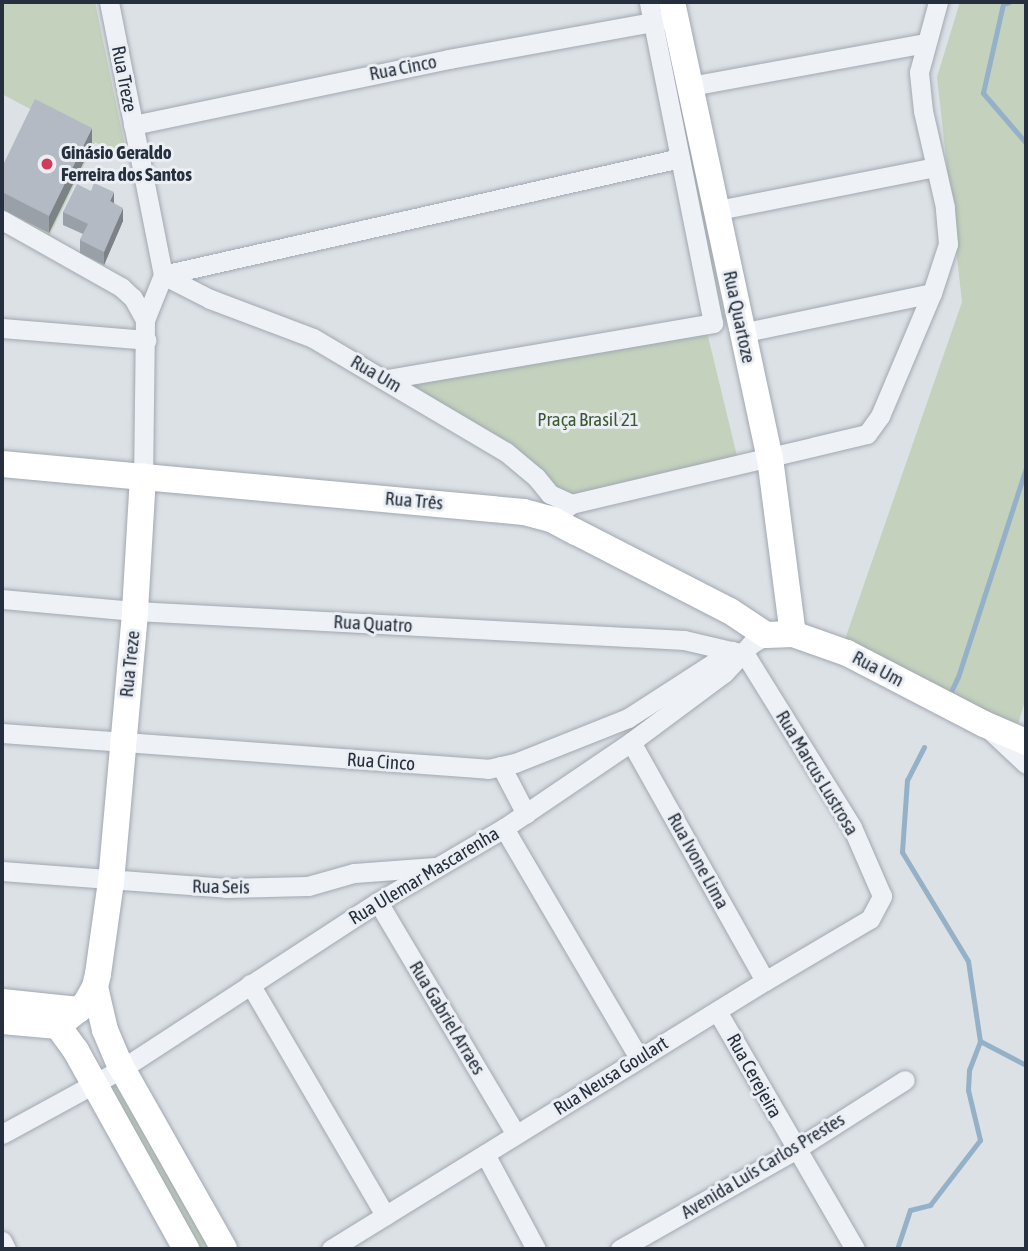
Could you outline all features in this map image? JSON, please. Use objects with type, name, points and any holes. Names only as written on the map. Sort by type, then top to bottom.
[{"type":"street","name":"Rua Treze","points":[[108,2],[163,275]]},
{"type":"street","name":"Rua Quartoze","points":[[387,379],[713,323],[680,159],[691,86],[667,14],[649,2]]},
{"type":"street","points":[[562,512],[867,433],[880,416],[932,293],[948,244],[945,207],[935,167],[919,72],[938,2]]},
{"type":"street","name":"Rua Cinco","points":[[133,125],[667,14]]},
{"type":"street","name":"Rua Quartoze","points":[[667,14],[685,118],[716,201],[741,333],[758,461],[793,634]]},
{"type":"street","points":[[691,86],[925,43]]},
{"type":"street","points":[[145,320],[163,275],[680,159]]},
{"type":"street","points":[[685,181],[716,201],[935,167]]},
{"type":"street","points":[[2,220],[121,287],[133,298],[145,320],[147,340],[2,328]]},
{"type":"street","name":"Rua Um","points":[[163,275],[210,299],[313,338],[387,379],[506,452],[536,477],[562,512]]},
{"type":"street","points":[[741,333],[932,293]]},
{"type":"street","name":"Rua Treze","points":[[95,987],[111,882],[135,611],[144,476],[147,340]]},
{"type":"street","name":"Rua Três","points":[[2,464],[524,512],[562,512],[766,635]]},
{"type":"street","name":"Rua Quatro","points":[[2,599],[135,611],[684,640],[738,652]]},
{"type":"street","name":"Rua Um","points":[[766,635],[793,634],[847,653],[984,724],[1026,742]]},
{"type":"street","points":[[738,652],[766,635]]},
{"type":"street","name":"Rua Cinco","points":[[2,733],[470,769],[501,766],[570,743],[628,718],[738,652]]},
{"type":"street","name":"Rua Ulemar Mascarenha","points":[[94,1084],[378,902],[526,814],[631,742],[724,673],[738,652]]},
{"type":"street","name":"Rua Marcus Lustrosa","points":[[738,652],[852,827],[882,896]]},
{"type":"street","name":"Rua Um","points":[[984,724],[1026,764]]},
{"type":"street","name":"Rua Ivone Lima","points":[[631,742],[765,981]]},
{"type":"street","points":[[501,766],[526,814]]},
{"type":"street","points":[[504,828],[639,1058]]},
{"type":"street","name":"Rua Seis","points":[[2,871],[111,882],[226,888],[308,886],[354,873],[439,867]]},
{"type":"street","name":"Rua Neusa Goulart","points":[[331,1249],[870,919],[882,896]]},
{"type":"street","name":"Rua Gabriel Arraes","points":[[378,902],[516,1134]]},
{"type":"street","points":[[250,984],[385,1215]]},
{"type":"street","points":[[2,1021],[58,1026],[79,1010],[95,987]]},
{"type":"street","points":[[95,987],[105,1030],[121,1067],[225,1249]]},
{"type":"street","points":[[2,1002],[79,1010],[121,1067]]},
{"type":"street","name":"Rua Cerejeira","points":[[717,1011],[795,1150],[855,1249]]},
{"type":"street","points":[[58,1026],[94,1084],[186,1249]]},
{"type":"street","name":"Avenida Luís Carlos Prestes","points":[[620,1249],[795,1150],[905,1080]]},
{"type":"street","points":[[2,1134],[94,1084]]},
{"type":"street","points":[[485,1154],[536,1249]]},
{"type":"street","points":[[2,1241],[6,1249]]},
{"type":"green space","points":[[2,2],[95,2],[128,161],[95,142],[48,239],[2,215],[2,175],[34,111],[2,94]]},
{"type":"green space","points":[[960,2],[1026,2],[1026,697],[1017,728],[844,642],[962,302],[937,77]]},
{"type":"green space","name":"Praça Brasil 21","points":[[706,328],[737,456],[565,497],[402,385]]},
{"type":"green space","points":[[117,1079],[211,1249],[187,1249],[99,1089]]},
{"type":"building","name":"Ginásio Geraldo Ferreira dos Santos","points":[[35,99],[92,128],[49,216],[2,192],[2,167]]},
{"type":"building","points":[[94,183],[114,192],[110,201],[123,208],[104,252],[80,240],[88,224],[63,212],[77,184],[91,191]]},
{"type":"waterway","points":[[1009,2],[1003,4],[983,93],[1026,143]]},
{"type":"waterway","points":[[948,698],[958,677],[1026,468]]},
{"type":"waterway","points":[[924,747],[907,780],[902,852],[968,961],[980,1041]]},
{"type":"waterway","points":[[980,1041],[1026,1065]]},
{"type":"waterway","points":[[897,1249],[910,1210],[930,1205],[980,1140],[968,1090],[969,1070],[980,1041]]},
{"type":"place","name":"Ginásio Geraldo Ferreira dos Santos","points":[[47,164]]}]
